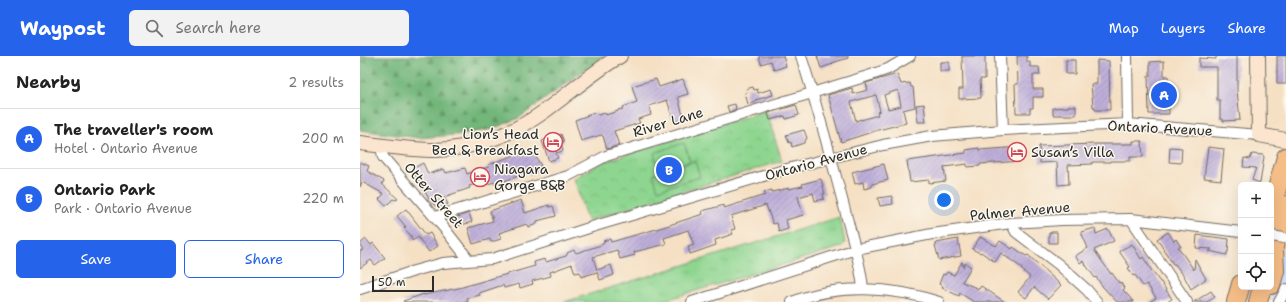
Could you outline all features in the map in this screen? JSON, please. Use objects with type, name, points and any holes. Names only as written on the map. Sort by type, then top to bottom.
[{"type":"highway","points":[[1274,199],[1286,157]]},
{"type":"highway","points":[[1274,275],[1277,243],[1286,205]]},
{"type":"highway","points":[[1236,302],[1239,290]]},
{"type":"highway","points":[[1246,302],[1249,290]]},
{"type":"highway","points":[[1258,302],[1261,290]]},
{"type":"highway","points":[[1266,302],[1270,290]]},
{"type":"main road","points":[[360,143],[436,150],[460,147],[488,140],[518,128],[539,115],[605,64],[620,56]]},
{"type":"main road","points":[[1258,56],[1259,135]]},
{"type":"main road","name":"Ontario Avenue","points":[[1259,135],[1281,139]]},
{"type":"street","points":[[800,56],[813,92],[856,249],[862,275],[863,288]]},
{"type":"street","name":"River Lane","points":[[435,217],[568,176],[606,156],[871,75],[888,69],[910,56]]},
{"type":"street","points":[[1000,56],[1003,130]]},
{"type":"street","points":[[1127,56],[1128,124]]},
{"type":"street","name":"Ontario Avenue","points":[[360,289],[443,263],[492,259],[610,221],[831,157],[932,136],[1003,130],[1128,124],[1259,135]]},
{"type":"street","name":"Otter Street","points":[[381,146],[383,157],[435,217],[469,260]]},
{"type":"street","points":[[1131,219],[1187,302]]},
{"type":"street","name":"Palmer Avenue","points":[[692,302],[856,249],[932,234],[1011,223],[1062,220],[1131,219],[1238,232]]},
{"type":"street","points":[[1011,223],[1016,232],[1058,264],[1087,290],[1097,302]]},
{"type":"street","points":[[792,302],[831,292],[863,288],[902,298],[919,295],[939,302]]},
{"type":"street","points":[[1279,302],[1286,289]]},
{"type":"shaded area","points":[[1286,234],[1286,302],[1271,302]]},
{"type":"green space","points":[[360,56],[604,56],[519,118],[492,129],[465,134],[419,138],[360,130]]},
{"type":"green space","points":[[766,110],[782,161],[587,221],[574,178],[603,162]]},
{"type":"green space","points":[[684,143],[690,161],[659,171],[654,153]]},
{"type":"green space","points":[[695,161],[700,177],[658,190],[653,174]]},
{"type":"green space","points":[[840,217],[845,243],[841,247],[659,302],[564,302]]},
{"type":"building","points":[[759,56],[783,56],[786,66],[774,70],[771,61],[761,64]]},
{"type":"building","points":[[817,56],[848,56],[848,58],[821,68]]},
{"type":"building","points":[[962,56],[985,56],[985,79],[980,79],[981,98],[959,99],[959,89],[963,89]]},
{"type":"building","points":[[1017,56],[1027,56],[1027,62],[1030,62],[1030,67],[1039,67],[1040,75],[1033,75],[1033,89],[1043,89],[1043,97],[1033,97],[1033,108],[1030,108],[1030,113],[1016,113],[1015,84],[1018,84]]},
{"type":"building","points":[[1216,56],[1237,56],[1237,90],[1240,120],[1223,121],[1223,119],[1220,119],[1220,100],[1217,100],[1217,67],[1199,67],[1199,58],[1216,59]]},
{"type":"building","points":[[1277,56],[1286,56],[1286,84],[1277,84]]},
{"type":"building","points":[[1066,60],[1075,60],[1075,74],[1066,74]]},
{"type":"building","points":[[1097,60],[1109,61],[1110,110],[1095,110],[1095,107],[1093,107],[1091,84],[1097,84]]},
{"type":"building","points":[[1164,61],[1164,76],[1168,76],[1169,114],[1149,114],[1148,76],[1150,76],[1150,62]]},
{"type":"building","points":[[940,62],[949,62],[949,71],[940,71]]},
{"type":"building","points":[[897,74],[901,84],[910,83],[911,87],[913,87],[915,107],[903,110],[906,123],[841,142],[828,95],[852,88],[853,94],[868,90],[866,83]],"holes":[[[898,90],[901,106],[888,109],[884,95]],[[876,95],[880,111],[877,112],[878,115],[856,121],[851,102]]]},
{"type":"building","points":[[656,79],[659,87],[683,79],[688,94],[678,97],[684,119],[674,122],[667,100],[649,106],[651,115],[638,119],[640,123],[614,131],[619,145],[607,149],[603,136],[601,135],[581,141],[575,120],[597,112],[598,115],[605,113],[606,115],[637,102],[632,86]]},
{"type":"building","points":[[753,87],[754,90],[757,89],[758,93],[771,89],[773,95],[755,100],[756,102],[748,104],[745,93],[747,92],[746,89]]},
{"type":"building","points":[[735,104],[736,109],[729,112],[727,106]]},
{"type":"building","points":[[924,104],[926,122],[918,122],[916,105]]},
{"type":"building","points":[[796,105],[799,115],[786,119],[785,116],[770,120],[768,113]]},
{"type":"building","points":[[1076,106],[1076,115],[1053,115],[1053,108]]},
{"type":"building","points":[[804,130],[807,138],[804,143],[792,147],[791,142],[789,143],[786,135]]},
{"type":"building","points":[[561,134],[564,142],[561,143],[563,151],[556,153],[558,158],[549,161],[542,141]]},
{"type":"building","points":[[1133,141],[1142,141],[1143,157],[1130,157],[1130,161],[1092,162],[1092,164],[1068,165],[1069,184],[1058,185],[1057,162],[1040,163],[1039,146],[1133,144]]},
{"type":"building","points":[[1021,147],[1022,161],[980,164],[980,166],[967,167],[967,164],[944,167],[946,181],[929,183],[929,180],[910,182],[907,161],[966,153],[966,150],[979,148],[979,150]]},
{"type":"building","points":[[1170,147],[1182,148],[1181,163],[1169,162]]},
{"type":"building","points":[[1208,147],[1224,149],[1221,180],[1204,178]]},
{"type":"building","points":[[532,150],[541,166],[537,168],[538,171],[530,175],[528,172],[495,185],[494,182],[483,186],[481,183],[469,186],[470,188],[444,197],[448,204],[439,209],[437,205],[435,206],[429,199],[412,169],[423,163],[428,174],[444,169],[446,173],[465,168],[467,174],[489,167],[488,165],[520,153],[521,156]]},
{"type":"building","points":[[1252,154],[1263,155],[1264,157],[1260,182],[1252,180],[1256,168],[1243,167],[1244,158],[1250,159]]},
{"type":"building","points":[[360,162],[369,166],[367,171],[384,181],[382,184],[398,199],[393,199],[386,206],[379,199],[384,194],[362,182],[360,187]]},
{"type":"building","points":[[884,164],[888,180],[872,184],[872,187],[864,189],[863,182],[855,184],[852,172]]},
{"type":"building","points":[[821,179],[825,194],[823,194],[824,199],[815,201],[813,193],[798,197],[803,215],[786,220],[788,229],[779,232],[777,223],[773,224],[766,205],[731,216],[735,229],[731,230],[733,234],[715,240],[716,245],[690,254],[688,247],[694,245],[688,230],[664,238],[666,244],[634,252],[635,255],[620,259],[617,250],[593,257],[597,270],[611,265],[614,275],[600,280],[597,272],[581,277],[580,272],[575,273],[572,264],[550,272],[551,276],[532,281],[533,284],[520,288],[519,284],[504,288],[503,285],[479,293],[480,295],[467,298],[468,302],[403,301],[424,294],[459,288],[535,266],[534,262],[545,259],[546,262],[566,256],[567,253],[574,250],[576,253],[601,245],[604,243],[603,241],[610,239],[611,242],[660,228],[703,214],[702,211],[724,205],[724,208],[765,195],[764,192],[772,190],[772,192],[803,186],[802,184]]},
{"type":"building","points":[[892,196],[893,204],[880,206],[878,198]]},
{"type":"building","points":[[521,200],[525,213],[549,205],[549,207],[553,206],[556,216],[537,221],[537,224],[528,227],[527,224],[499,233],[501,239],[491,242],[490,239],[473,244],[468,228],[493,221],[490,211]]},
{"type":"building","points":[[406,209],[426,235],[430,233],[438,246],[429,252],[418,237],[412,241],[411,236],[404,228],[406,227],[397,216]]},
{"type":"building","points":[[469,213],[472,222],[458,226],[455,218]]},
{"type":"building","points":[[1095,228],[1096,234],[1108,229],[1114,241],[1094,250],[1111,274],[1112,273],[1119,283],[1120,282],[1125,288],[1123,290],[1134,302],[1117,302],[1096,277],[1095,278],[1083,261],[1080,263],[1075,256],[1088,248],[1081,232]]},
{"type":"building","points":[[1057,232],[1057,243],[1049,243],[1049,233]]},
{"type":"building","points":[[1168,232],[1174,241],[1176,239],[1181,247],[1178,247],[1194,270],[1195,259],[1206,279],[1191,289],[1184,276],[1175,264],[1173,264],[1157,239]]},
{"type":"building","points":[[1197,235],[1229,239],[1227,255],[1209,251],[1212,249],[1196,248]]},
{"type":"building","points":[[980,237],[996,246],[1000,241],[1012,249],[1013,247],[1026,256],[1028,255],[1061,285],[1048,299],[1034,287],[1026,298],[1018,292],[1030,277],[1021,269],[1022,268],[1001,253],[995,262],[981,252],[980,253],[972,249]]},
{"type":"building","points":[[366,239],[371,245],[373,243],[385,258],[375,265],[371,260],[360,268],[360,251],[363,250],[360,244]]},
{"type":"building","points":[[958,239],[961,256],[939,260],[935,245],[937,245],[936,243]]},
{"type":"building","points":[[1132,244],[1141,259],[1143,257],[1172,299],[1167,302],[1149,302],[1156,298],[1147,284],[1143,286],[1135,275],[1133,276],[1128,268],[1130,267],[1119,251]]},
{"type":"building","points":[[962,262],[963,267],[965,263],[971,267],[962,282],[979,289],[981,286],[1005,302],[974,302],[960,293],[959,296],[942,288],[943,286],[939,284],[943,274],[945,275],[947,272],[954,275]]},
{"type":"building","points":[[1211,291],[1215,297],[1207,302],[1194,302]]},
{"type":"place","name":"The traveller's room","points":[[1164,95]]},
{"type":"place","name":"Lion’s Head Bed & Breakfast","points":[[553,142]]},
{"type":"place","name":"Susan’s Villa","points":[[1017,152]]},
{"type":"place","name":"Ontario Park","points":[[669,170]]},
{"type":"place","name":"Niagara Gorge B&B","points":[[480,177]]}]
